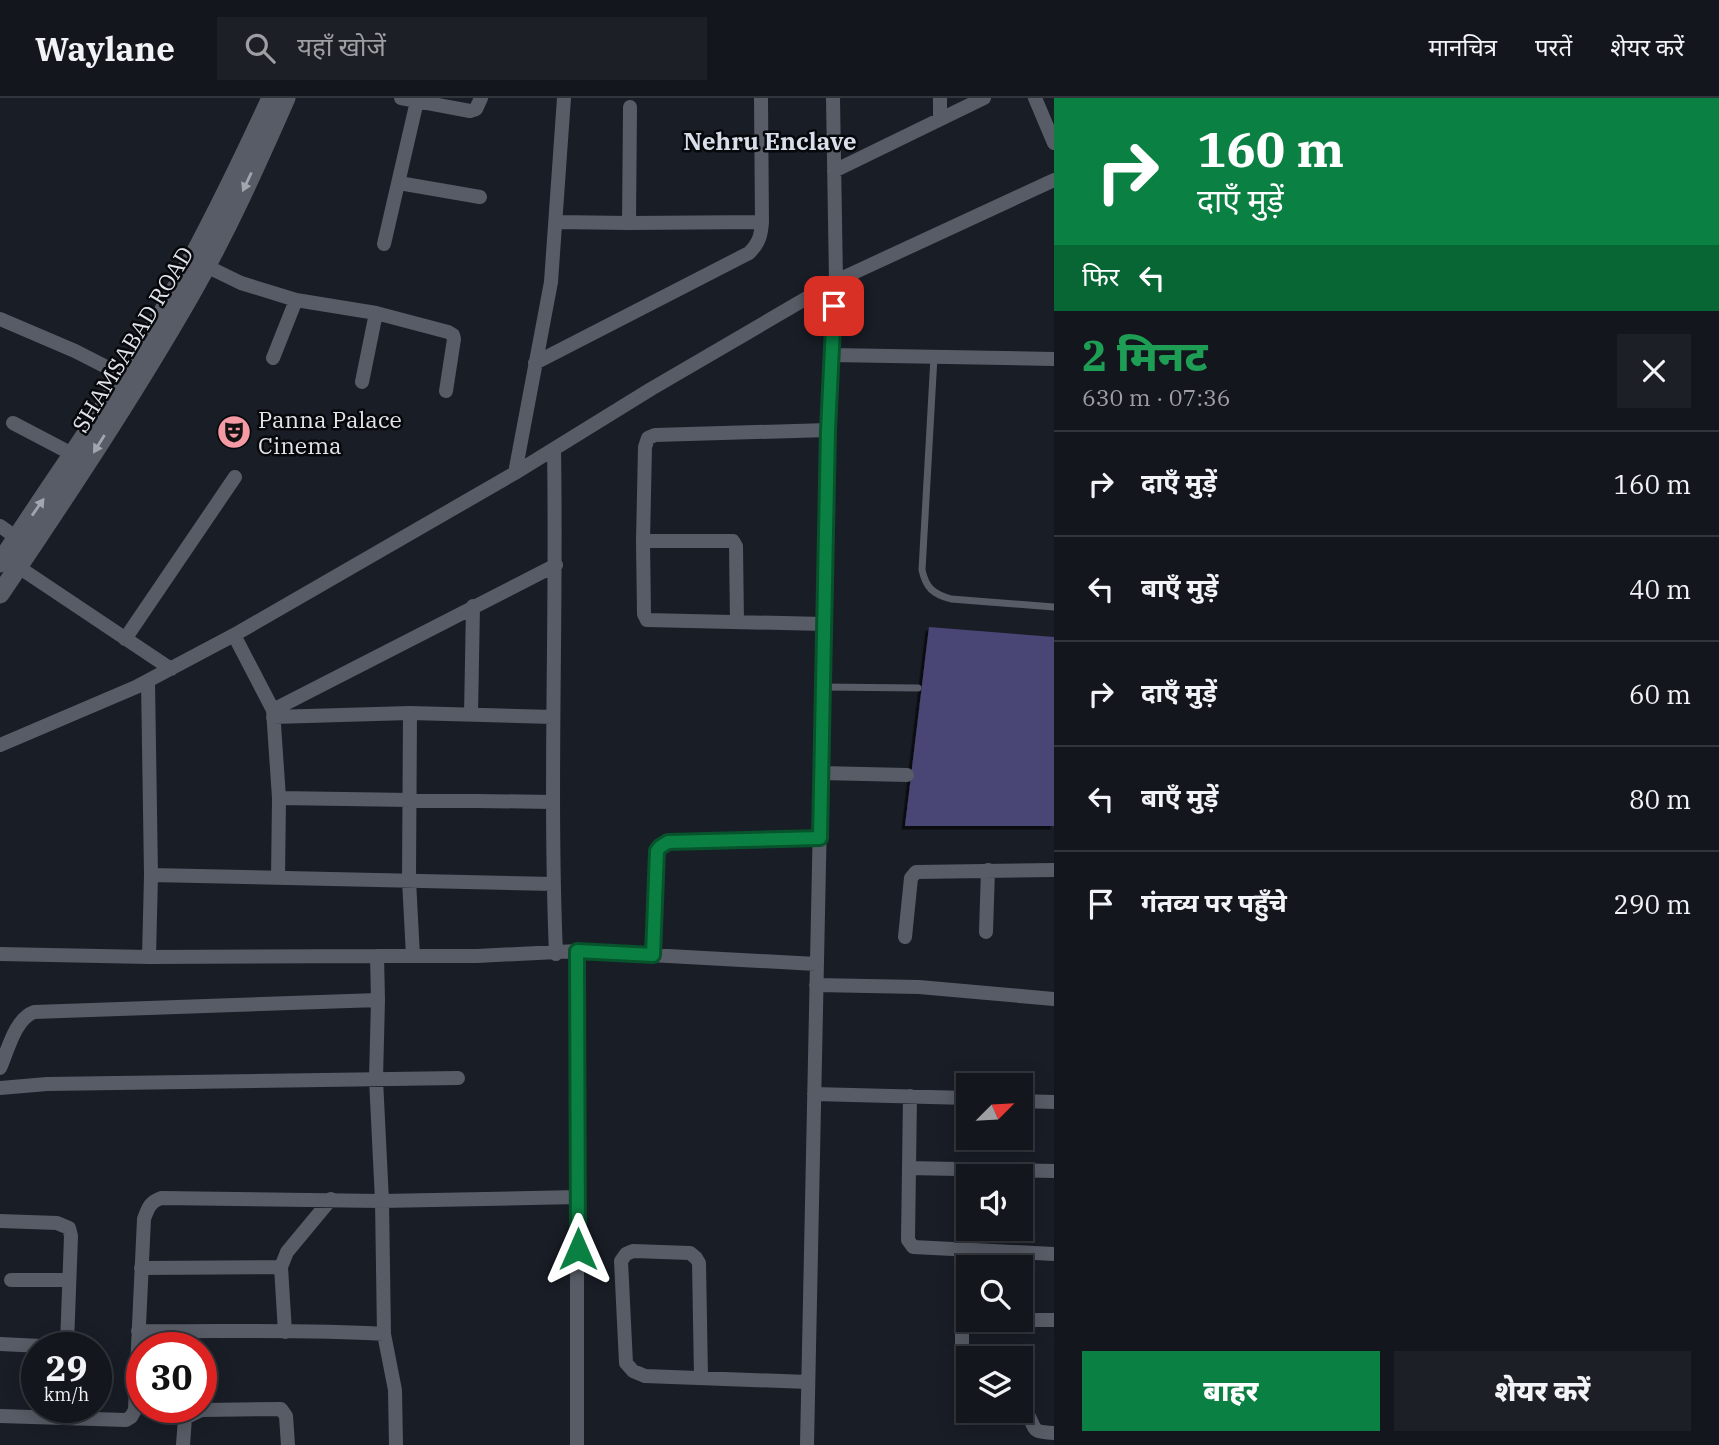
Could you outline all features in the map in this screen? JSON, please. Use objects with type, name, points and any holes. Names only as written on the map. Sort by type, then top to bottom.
[{"type":"main road","name":"SHAMSABAD ROAD","points":[[0,594],[7,562],[17,538],[124,376],[192,261],[271,98]]},
{"type":"main road","name":"SHAMSABAD ROAD","points":[[7,562],[110,427],[206,266],[286,98]]},
{"type":"street","points":[[401,98],[470,111],[476,109],[481,98]]},
{"type":"street","points":[[515,473],[551,282],[564,98]]},
{"type":"street","points":[[535,363],[749,253],[757,245],[762,222],[761,98]]},
{"type":"street","points":[[807,1445],[828,430],[836,281],[833,98]]},
{"type":"street","points":[[940,98],[940,118]]},
{"type":"street","points":[[834,171],[984,98]]},
{"type":"street","points":[[1035,98],[1054,143]]},
{"type":"street","points":[[384,244],[417,101]]},
{"type":"street","points":[[629,223],[630,107]]},
{"type":"street","points":[[0,745],[148,681],[234,635],[515,473],[836,281],[1054,180]]},
{"type":"street","points":[[399,183],[480,197]]},
{"type":"street","points":[[556,222],[762,222]]},
{"type":"street","points":[[206,266],[241,283],[296,300],[376,313],[453,335],[446,391]]},
{"type":"street","points":[[273,358],[296,300]]},
{"type":"street","points":[[362,382],[376,313]]},
{"type":"street","points":[[0,319],[75,351],[124,376]]},
{"type":"street","points":[[832,355],[1054,359]]},
{"type":"street","points":[[13,423],[74,455]]},
{"type":"street","points":[[824,624],[647,620],[643,541],[645,447],[648,439],[655,435],[828,430]]},
{"type":"street","points":[[554,449],[556,565],[552,802],[555,954]]},
{"type":"street","points":[[125,639],[235,477]]},
{"type":"street","points":[[0,526],[17,538]]},
{"type":"street","points":[[643,541],[733,541],[736,546],[737,622]]},
{"type":"street","points":[[7,562],[171,669]]},
{"type":"street","points":[[273,714],[473,606],[556,565]]},
{"type":"street","points":[[471,715],[473,606]]},
{"type":"street","points":[[234,635],[273,714],[279,799],[278,878]]},
{"type":"street","points":[[148,681],[151,875],[149,957]]},
{"type":"street","points":[[273,714],[410,713],[553,717]]},
{"type":"street","points":[[410,713],[409,880],[413,956]]},
{"type":"street","points":[[821,773],[907,775]]},
{"type":"street","points":[[279,799],[552,802]]},
{"type":"street","points":[[653,955],[657,851],[663,845],[668,842],[820,838]]},
{"type":"street","points":[[905,937],[913,874],[922,870],[1054,870]]},
{"type":"street","points":[[986,932],[988,870]]},
{"type":"street","points":[[151,875],[553,884]]},
{"type":"street","points":[[0,954],[149,957],[413,956],[555,954],[577,951],[816,964]]},
{"type":"street","points":[[577,951],[577,1445]]},
{"type":"street","points":[[377,956],[376,1079],[382,1200],[384,1334],[395,1390],[396,1445]]},
{"type":"street","points":[[816,985],[919,987],[1054,999]]},
{"type":"street","points":[[0,1068],[20,1023],[26,1015],[34,1012],[378,1000]]},
{"type":"street","points":[[0,1088],[60,1084],[458,1078]]},
{"type":"street","points":[[814,1094],[956,1098]]},
{"type":"street","points":[[910,1096],[908,1240],[913,1247],[1054,1254]]},
{"type":"street","points":[[1033,1101],[1054,1102]]},
{"type":"street","points":[[909,1168],[1054,1171]]},
{"type":"street","points":[[0,1416],[126,1420],[131,1417],[135,1410],[144,1219],[148,1206],[161,1198],[382,1200],[578,1197]]},
{"type":"street","points":[[285,1332],[281,1267],[287,1252],[331,1199]]},
{"type":"street","points":[[0,1221],[65,1224],[71,1236],[68,1340],[65,1346],[0,1344]]},
{"type":"street","points":[[701,1377],[699,1263],[696,1258],[690,1253],[633,1251],[626,1254],[621,1261],[626,1363],[633,1371],[645,1376],[808,1382]]},
{"type":"street","points":[[141,1268],[281,1267]]},
{"type":"street","points":[[11,1280],[69,1280]]},
{"type":"street","points":[[962,1346],[962,1328],[972,1320],[1054,1320]]},
{"type":"street","points":[[138,1331],[318,1330],[384,1334]]},
{"type":"street","points":[[183,1445],[185,1418],[201,1410],[281,1409],[286,1416],[288,1445]]},
{"type":"street","points":[[1030,1423],[1037,1432],[1054,1433]]},
{"type":"lane","points":[[934,357],[922,570],[925,585],[936,595],[951,599],[1054,607]]},
{"type":"lane","points":[[823,687],[918,688]]},
{"type":"building","points":[[929,627],[1054,637],[1054,826],[905,826]]},
{"type":"place","name":"Panna Palace Cinema","points":[[234,432]]},
{"type":"district","name":"Nehru Enclave","points":[[770,141]]},
{"type":"route","points":[[578,1249],[577,951],[653,955],[657,851],[668,842],[820,838],[828,430],[834,306]]}]
